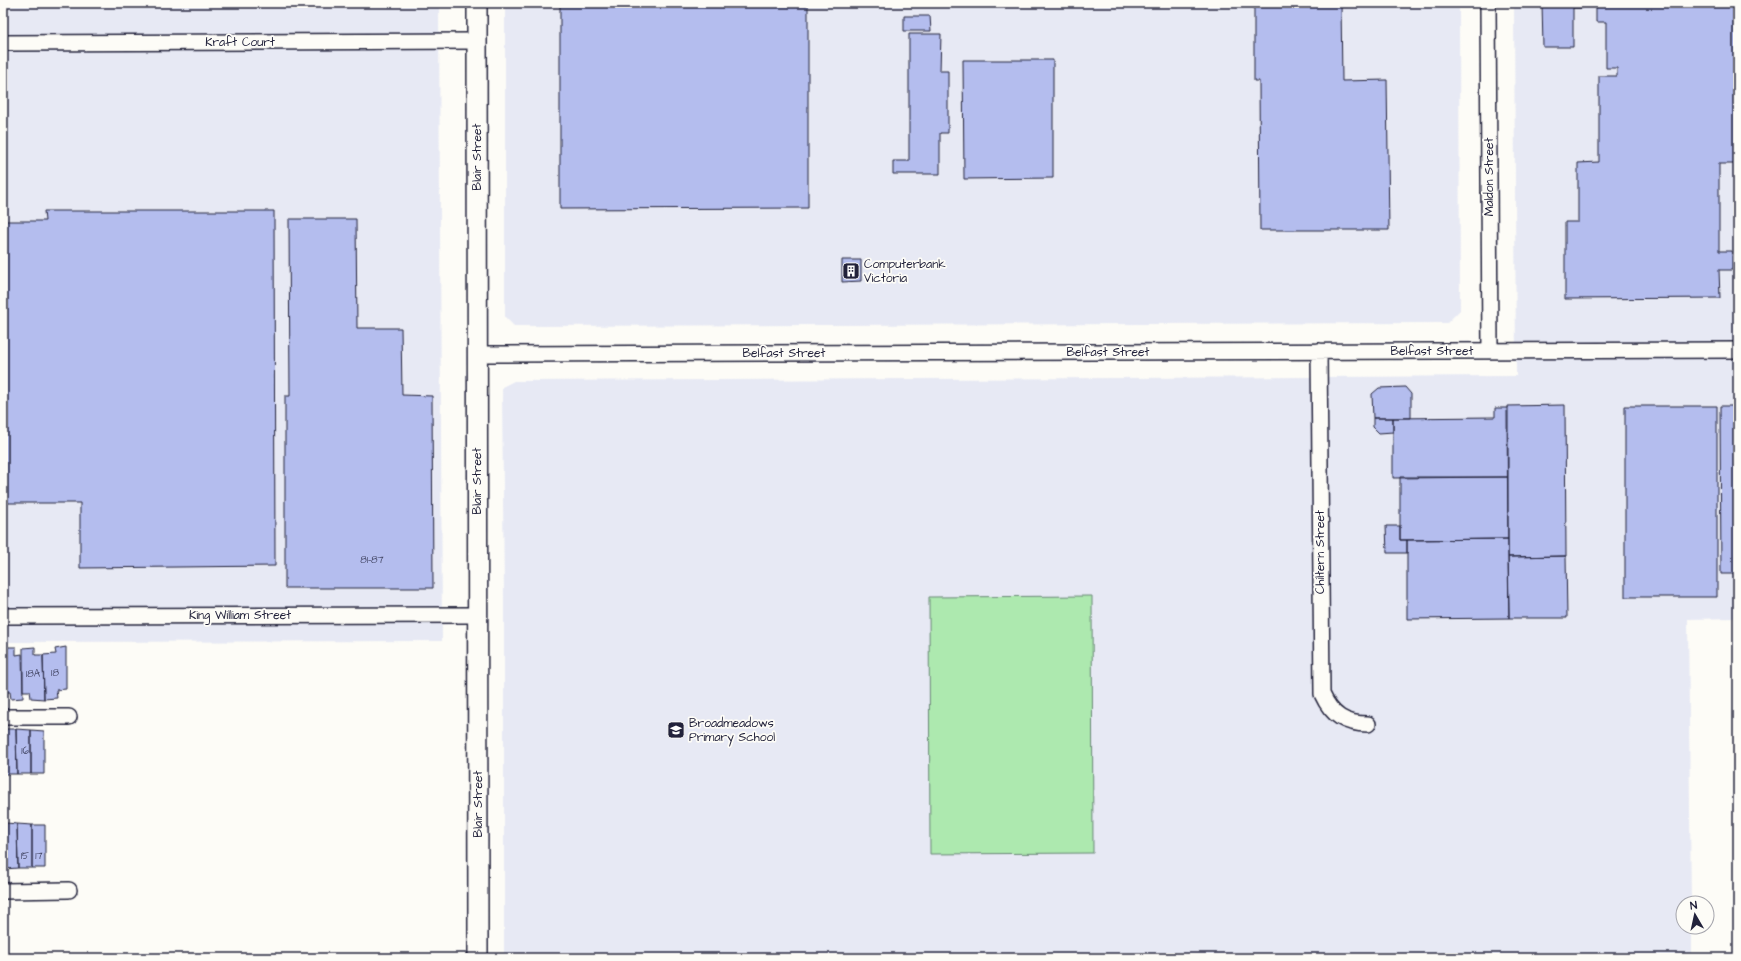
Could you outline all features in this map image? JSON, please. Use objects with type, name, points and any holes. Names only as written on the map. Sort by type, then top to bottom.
[{"type":"street","name":"Blair Street","points":[[477,3],[478,958]]},
{"type":"street","name":"Maldon Street","points":[[1488,3],[1490,351]]},
{"type":"street","name":"Kraft Court","points":[[3,43],[477,42]]},
{"type":"street","name":"Belfast Street","points":[[477,354],[1738,350]]},
{"type":"street","name":"Chiltern Street","points":[[1319,351],[1322,694],[1328,707],[1336,715],[1346,721],[1359,724],[1368,724]]},
{"type":"street","name":"King William Street","points":[[3,616],[478,615]]},
{"type":"street","points":[[3,717],[69,717]]},
{"type":"street","points":[[3,891],[69,890]]},
{"type":"shaded area","points":[[3,3],[439,3],[442,641],[3,642]]},
{"type":"shaded area","points":[[505,3],[1459,3],[1460,310],[1447,323],[514,326],[505,317]]},
{"type":"shaded area","points":[[1514,3],[1738,3],[1738,618],[1688,619],[1691,895],[1675,895],[1675,935],[1691,935],[1691,958],[504,958],[504,599],[502,387],[514,381],[1516,376]]},
{"type":"green space","points":[[1092,596],[1093,853],[930,854],[929,597]]},
{"type":"building","points":[[560,3],[808,3],[808,208],[560,209]]},
{"type":"building","points":[[1254,3],[1341,3],[1342,81],[1387,80],[1389,230],[1260,230],[1259,81],[1254,81]]},
{"type":"building","points":[[1542,3],[1583,3],[1583,8],[1573,8],[1573,47],[1543,47]]},
{"type":"building","points":[[1606,3],[1738,3],[1738,164],[1719,164],[1719,251],[1732,251],[1732,270],[1719,270],[1720,298],[1565,299],[1565,222],[1578,222],[1578,163],[1599,162],[1599,76],[1617,76],[1617,68],[1606,68],[1606,22],[1596,22],[1596,6],[1606,6]]},
{"type":"building","points":[[904,16],[930,16],[931,31],[904,31]]},
{"type":"building","points":[[909,34],[941,34],[940,71],[948,71],[948,133],[940,133],[940,174],[893,174],[893,161],[909,161]]},
{"type":"building","points":[[963,60],[1053,60],[1053,178],[964,179]]},
{"type":"building","points":[[44,211],[274,211],[275,566],[80,568],[80,503],[3,503],[3,221],[45,221]]},
{"type":"building","points":[[289,219],[356,219],[357,328],[401,328],[402,395],[432,396],[433,588],[285,588],[285,396],[290,396]]},
{"type":"building","name":"Computerbank Victoria","points":[[842,260],[861,260],[861,281],[842,282]]},
{"type":"building","points":[[1405,387],[1411,394],[1411,418],[1373,418],[1372,394],[1379,388]]},
{"type":"building","points":[[1565,405],[1566,556],[1508,557],[1507,406]]},
{"type":"building","points":[[1625,406],[1717,406],[1717,597],[1625,597]]},
{"type":"building","points":[[1720,406],[1738,406],[1738,574],[1721,574]]},
{"type":"building","points":[[1495,408],[1508,408],[1508,477],[1393,478],[1393,418],[1495,417]]},
{"type":"building","points":[[1373,418],[1393,418],[1393,432],[1379,433],[1373,427]]},
{"type":"building","points":[[1400,477],[1508,477],[1508,539],[1400,540]]},
{"type":"building","points":[[1386,526],[1400,526],[1400,540],[1407,540],[1407,553],[1387,553]]},
{"type":"building","points":[[1508,539],[1509,618],[1407,619],[1407,540]]},
{"type":"building","points":[[1566,556],[1567,618],[1509,618],[1508,557]]},
{"type":"building","points":[[3,647],[16,647],[16,655],[22,654],[23,698],[11,699],[10,692],[3,692]]},
{"type":"building","points":[[35,647],[35,655],[43,655],[44,699],[31,698],[30,691],[23,691],[23,648]]},
{"type":"building","points":[[66,647],[66,689],[56,690],[57,698],[44,699],[43,655],[56,654],[55,649]]},
{"type":"building","points":[[3,729],[5,729],[4,774],[3,774]]},
{"type":"building","points":[[5,729],[16,729],[17,774],[4,774]]},
{"type":"building","points":[[16,729],[31,730],[31,774],[17,774]]},
{"type":"building","points":[[31,730],[44,731],[44,774],[31,774]]},
{"type":"building","points":[[3,823],[6,823],[5,869],[3,869]]},
{"type":"building","points":[[6,823],[17,824],[18,868],[5,869]]},
{"type":"building","points":[[17,824],[32,825],[32,868],[18,868]]},
{"type":"building","points":[[32,825],[45,825],[45,868],[32,868]]},
{"type":"place","name":"Computerbank Victoria","points":[[851,271]]},
{"type":"place","name":"Broadmeadows Primary School","points":[[676,730]]}]
